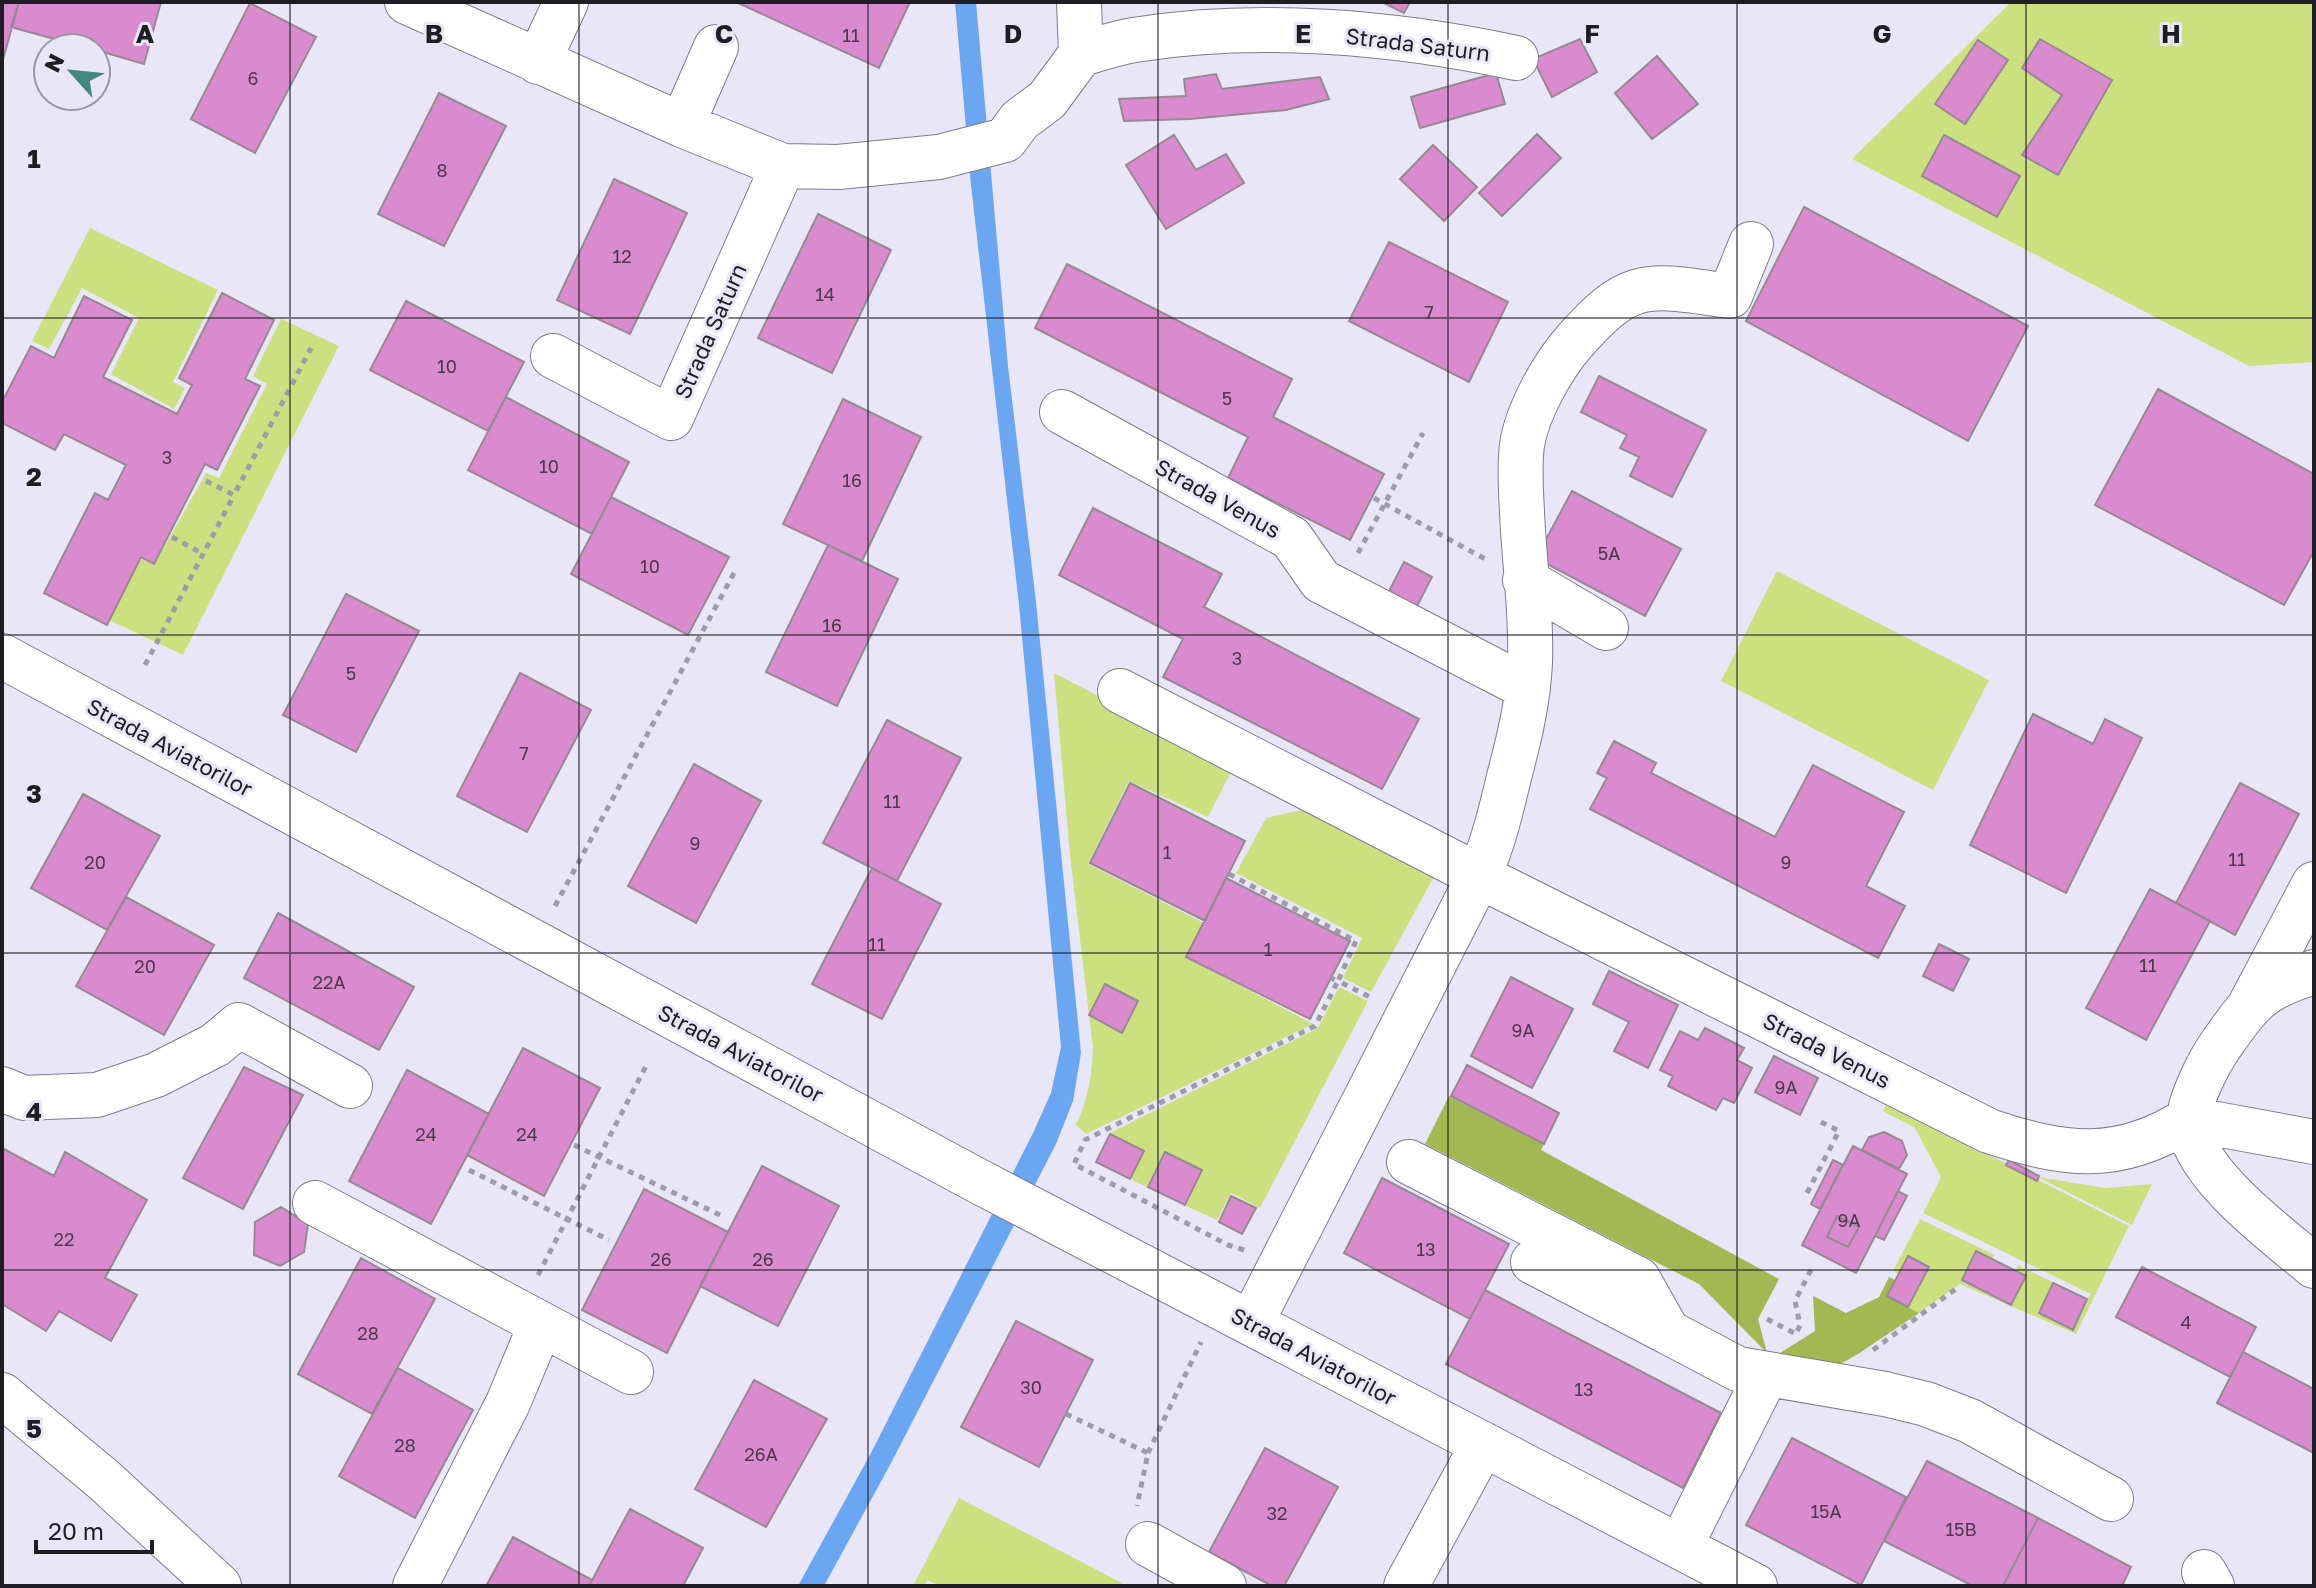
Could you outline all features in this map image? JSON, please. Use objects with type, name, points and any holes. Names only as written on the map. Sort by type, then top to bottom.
[{"type":"street","points":[[407,2],[682,125],[783,166],[838,167],[939,157],[1005,140],[1020,120],[1047,100],[1081,54],[1079,2]]},
{"type":"street","points":[[538,62],[566,2]]},
{"type":"street","name":"Strada Saturn","points":[[1081,54],[1131,40],[1200,33],[1306,32],[1386,35],[1516,58]]},
{"type":"street","points":[[682,125],[716,47]]},
{"type":"street","name":"Strada Saturn","points":[[553,356],[671,418],[783,166]]},
{"type":"street","points":[[1251,1323],[1479,876],[1496,830],[1528,688],[1530,626],[1520,481],[1522,444],[1531,412],[1566,352],[1593,320],[1617,300],[1636,290],[1667,288],[1730,296],[1751,244]]},
{"type":"street","name":"Strada Venus","points":[[1062,412],[1291,538],[1321,581],[1528,688]]},
{"type":"street","points":[[1525,580],[1606,628]]},
{"type":"street","name":"Strada Aviatorilor","points":[[2,656],[980,1182],[1755,1586]]},
{"type":"street","name":"Strada Venus","points":[[1120,691],[1479,876],[1989,1131],[2059,1151],[2096,1152],[2130,1147],[2170,1132],[2189,1119]]},
{"type":"street","points":[[2314,884],[2251,1003],[2213,1056],[2198,1088],[2189,1119],[2197,1150],[2209,1170],[2261,1222],[2314,1266]]},
{"type":"street","points":[[2251,1003],[2279,985],[2314,972]]},
{"type":"street","points":[[2,1089],[24,1098],[97,1095],[156,1075],[215,1045],[239,1025],[350,1086]]},
{"type":"street","points":[[2189,1119],[2314,1142]]},
{"type":"street","points":[[1409,1162],[1638,1279],[1668,1332]]},
{"type":"street","points":[[315,1203],[631,1372]]},
{"type":"street","points":[[1533,1262],[1738,1369],[1827,1383],[1926,1404],[1970,1421],[2111,1499]]},
{"type":"street","points":[[415,1586],[508,1403],[529,1318]]},
{"type":"street","points":[[1680,1547],[1766,1375]]},
{"type":"street","points":[[2,1395],[104,1480],[219,1586]]},
{"type":"street","points":[[1406,1586],[1483,1444]]},
{"type":"street","points":[[1148,1544],[1220,1585]]},
{"type":"path","points":[[145,665],[311,348]]},
{"type":"path","points":[[1386,504],[1423,433]]},
{"type":"path","points":[[206,481],[234,495]]},
{"type":"path","points":[[1374,498],[1525,580]]},
{"type":"path","points":[[172,537],[203,554]]},
{"type":"path","points":[[536,942],[734,573]]},
{"type":"path","points":[[1229,874],[1356,941],[1315,1026],[1085,1140],[1074,1164],[1240,1251],[1255,1248]]},
{"type":"path","points":[[1331,978],[1380,1002]]},
{"type":"path","points":[[529,1318],[567,1219],[646,1066]]},
{"type":"path","points":[[1807,1193],[1839,1131],[1817,1120]]},
{"type":"path","points":[[574,1145],[720,1215]]},
{"type":"path","points":[[469,1170],[609,1240]]},
{"type":"path","points":[[1767,1319],[1796,1334],[1800,1325],[1795,1301],[1813,1266]]},
{"type":"path","points":[[1827,1383],[1957,1288]]},
{"type":"path","points":[[1148,1544],[1131,1536],[1148,1453],[1204,1336]]},
{"type":"path","points":[[1066,1414],[1148,1453]]},
{"type":"green space","points":[[2011,2],[2314,2],[2314,362],[2249,366],[1852,159]]},
{"type":"green space","points":[[90,228],[218,290],[173,382],[185,388],[174,409],[111,374],[139,318],[82,288],[49,349],[32,341]]},
{"type":"green space","points":[[281,319],[339,346],[183,655],[109,620],[141,559],[154,565],[206,473],[219,478],[267,384],[253,376]]},
{"type":"green space","points":[[1777,571],[1989,680],[1933,790],[1721,681]]},
{"type":"green space","points":[[1054,673],[1234,766],[1208,817],[1129,781],[1088,864],[1204,923],[1186,957],[1313,1024],[1086,1134],[1076,1125],[1089,1087],[1093,1048],[1070,855]]},
{"type":"green space","points":[[1311,808],[1437,871],[1371,992],[1343,978],[1362,938],[1236,873],[1266,818]]},
{"type":"green space","points":[[1339,987],[1368,1001],[1260,1208],[1231,1193],[1217,1220],[1186,1206],[1202,1171],[1165,1153],[1147,1187],[1130,1179],[1144,1151],[1110,1133],[1318,1028]]},
{"type":"green space","points":[[1449,1096],[1544,1144],[1541,1150],[1779,1279],[1758,1319],[1767,1353],[1699,1284],[1425,1144]]},
{"type":"green space","points":[[1887,1103],[2129,1226],[2076,1334],[1960,1284],[1919,1313],[1908,1307],[1929,1267],[1908,1256],[1899,1274],[1893,1271],[1920,1219],[1995,1255],[1991,1259],[1976,1252],[1962,1280],[2011,1304],[2026,1276],[2015,1271],[2018,1265],[2087,1299],[2091,1294],[1923,1213],[1941,1177],[1915,1128],[1883,1111]],"holes":[[[2050,1291],[2087,1299],[2073,1329],[2039,1313]]]},
{"type":"green space","points":[[2038,1177],[2105,1188],[2152,1184],[2132,1225]]},
{"type":"green space","points":[[1889,1277],[1895,1280],[1887,1296],[1919,1313],[1826,1372],[1777,1355],[1815,1331],[1813,1296],[1846,1313],[1879,1297]]},
{"type":"green space","points":[[959,1498],[1122,1583],[1121,1586],[940,1586],[927,1580],[924,1586],[913,1586]]},
{"type":"water","points":[[955,2],[976,2],[1008,366],[1036,602],[1081,1053],[1073,1101],[1056,1144],[891,1463],[824,1586],[798,1586],[871,1453],[1033,1133],[1051,1093],[1061,1047],[1019,605],[971,185]]},
{"type":"building","points":[[2,2],[19,2],[2,63]]},
{"type":"building","points":[[19,2],[161,2],[144,64],[112,55],[112,32],[32,33],[11,27]]},
{"type":"building","points":[[736,2],[910,2],[879,68]]},
{"type":"building","points":[[1382,2],[1410,2],[1404,13]]},
{"type":"building","points":[[250,3],[316,37],[255,153],[191,119]]},
{"type":"building","points":[[1580,39],[1597,72],[1552,97],[1533,59]]},
{"type":"building","points":[[2040,39],[2112,80],[2058,175],[2022,155],[2062,95],[2022,68]]},
{"type":"building","points":[[1978,40],[2008,60],[1965,124],[1935,104]]},
{"type":"building","points":[[1657,56],[1698,104],[1652,139],[1615,93]]},
{"type":"building","points":[[1496,73],[1505,104],[1420,128],[1411,97]]},
{"type":"building","points":[[1216,74],[1222,89],[1320,77],[1329,99],[1286,110],[1190,119],[1124,121],[1119,99],[1186,96],[1184,79]]},
{"type":"building","points":[[439,93],[506,126],[444,246],[378,214]]},
{"type":"building","points":[[1537,134],[1561,158],[1502,216],[1479,193]]},
{"type":"building","points":[[1174,135],[1196,170],[1226,154],[1244,183],[1166,229],[1126,165]]},
{"type":"building","points":[[1944,135],[2020,176],[1997,217],[1922,176]]},
{"type":"building","points":[[1433,145],[1477,187],[1444,221],[1400,179]]},
{"type":"building","points":[[614,179],[687,213],[630,334],[557,300]]},
{"type":"building","points":[[1804,207],[2028,326],[1968,441],[1746,321]]},
{"type":"building","points":[[818,214],[891,250],[832,373],[758,338]]},
{"type":"building","points":[[1389,242],[1508,302],[1469,382],[1349,321]]},
{"type":"building","points":[[1067,264],[1292,379],[1273,417],[1384,474],[1350,540],[1228,478],[1248,437],[1035,328]]},
{"type":"building","points":[[222,293],[274,320],[245,379],[260,386],[217,470],[205,464],[154,564],[141,557],[107,625],[44,593],[95,493],[108,500],[126,465],[64,434],[55,450],[2,423],[2,402],[31,346],[54,358],[84,296],[132,320],[103,377],[177,414],[192,385],[179,378]]},
{"type":"building","points":[[406,301],[524,362],[488,431],[370,370]]},
{"type":"building","points":[[1599,376],[1706,430],[1672,497],[1630,476],[1639,457],[1620,448],[1627,435],[1581,412]]},
{"type":"building","points":[[2158,389],[2314,474],[2314,551],[2284,605],[2095,505]]},
{"type":"building","points":[[506,397],[629,462],[592,534],[468,470]]},
{"type":"building","points":[[843,399],[921,437],[862,561],[783,524]]},
{"type":"building","points":[[1572,491],[1681,549],[1645,616],[1536,558]]},
{"type":"building","points":[[611,497],[729,557],[688,635],[571,574]]},
{"type":"building","points":[[1093,508],[1222,574],[1204,607],[1419,719],[1382,789],[1163,677],[1183,639],[1059,575]]},
{"type":"building","points":[[828,545],[898,579],[837,706],[766,672]]},
{"type":"building","points":[[1404,562],[1432,577],[1414,612],[1386,597]]},
{"type":"building","points":[[346,594],[419,631],[356,752],[283,715]]},
{"type":"building","points":[[520,673],[591,710],[527,832],[457,796]]},
{"type":"building","points":[[2033,714],[2093,744],[2105,719],[2142,738],[2066,893],[1970,845]]},
{"type":"building","points":[[887,720],[961,758],[897,881],[823,843]]},
{"type":"building","points":[[1614,741],[1656,763],[1651,773],[1775,837],[1813,765],[1904,812],[1866,886],[1905,906],[1878,958],[1590,809],[1607,778],[1597,773]]},
{"type":"building","points":[[694,764],[761,801],[696,923],[628,886]]},
{"type":"building","points":[[1130,783],[1245,841],[1205,921],[1090,863]]},
{"type":"building","points":[[2240,783],[2299,814],[2235,935],[2176,903]]},
{"type":"building","points":[[83,794],[160,836],[107,930],[31,888]]},
{"type":"building","points":[[872,868],[941,904],[882,1019],[812,984]]},
{"type":"building","points":[[1226,878],[1350,941],[1310,1019],[1186,957]]},
{"type":"building","points":[[2150,889],[2210,921],[2146,1040],[2086,1008]]},
{"type":"building","points":[[126,897],[214,945],[164,1035],[76,986]]},
{"type":"building","points":[[278,913],[414,987],[379,1050],[244,978]]},
{"type":"building","points":[[1939,944],[1969,959],[1953,991],[1923,976]]},
{"type":"building","points":[[1609,971],[1678,1005],[1648,1068],[1614,1051],[1629,1022],[1593,1004]]},
{"type":"building","points":[[1511,977],[1573,1009],[1532,1088],[1471,1056]]},
{"type":"building","points":[[1105,984],[1138,1001],[1122,1033],[1089,1015]]},
{"type":"building","points":[[1705,1028],[1744,1048],[1737,1060],[1752,1068],[1734,1103],[1723,1098],[1716,1110],[1668,1086],[1673,1076],[1660,1070],[1680,1031],[1698,1040]]},
{"type":"building","points":[[523,1048],[600,1088],[544,1196],[467,1155]]},
{"type":"building","points":[[1774,1056],[1818,1078],[1800,1115],[1755,1092]]},
{"type":"building","points":[[1467,1065],[1559,1113],[1544,1144],[1451,1096]]},
{"type":"building","points":[[244,1067],[303,1095],[243,1209],[183,1178]]},
{"type":"building","points":[[407,1070],[489,1114],[431,1224],[349,1181]]},
{"type":"building","points":[[1884,1132],[1902,1141],[1907,1155],[1899,1169],[1862,1150],[1869,1137]]},
{"type":"building","points":[[1110,1134],[1144,1151],[1130,1179],[1096,1162]]},
{"type":"building","points":[[1853,1146],[1907,1174],[1856,1273],[1802,1245]]},
{"type":"building","points":[[2,1148],[54,1176],[65,1152],[147,1200],[105,1278],[137,1295],[111,1341],[59,1311],[46,1331],[2,1304]]},
{"type":"building","points":[[1165,1152],[1202,1170],[1185,1205],[1148,1187]]},
{"type":"building","points":[[1833,1160],[1843,1165],[1820,1209],[1811,1204]]},
{"type":"building","points":[[2009,1160],[2039,1176],[2037,1181],[2006,1165]]},
{"type":"building","points":[[762,1166],[839,1206],[778,1326],[700,1286]]},
{"type":"building","points":[[1382,1178],[1509,1244],[1470,1319],[1344,1253]]},
{"type":"building","points":[[644,1189],[728,1232],[667,1353],[582,1310]]},
{"type":"building","points":[[1898,1191],[1907,1196],[1884,1240],[1875,1236]]},
{"type":"building","points":[[1231,1196],[1256,1208],[1242,1234],[1219,1222]]},
{"type":"building","points":[[281,1207],[308,1224],[304,1252],[280,1266],[254,1255],[255,1222]]},
{"type":"building","points":[[1837,1216],[1859,1227],[1848,1247],[1827,1237]]},
{"type":"building","points":[[1976,1251],[2026,1276],[2011,1305],[1962,1280]]},
{"type":"building","points":[[1908,1256],[1929,1267],[1908,1307],[1887,1296]]},
{"type":"building","points":[[361,1258],[435,1299],[372,1414],[298,1374]]},
{"type":"building","points":[[2142,1267],[2256,1327],[2230,1377],[2116,1317]]},
{"type":"building","points":[[2053,1283],[2087,1299],[2073,1330],[2039,1313]]},
{"type":"building","points":[[1485,1290],[1721,1413],[1683,1488],[1446,1364]]},
{"type":"building","points":[[1016,1321],[1093,1360],[1039,1467],[961,1427]]},
{"type":"building","points":[[2243,1352],[2314,1389],[2314,1453],[2217,1403]]},
{"type":"building","points":[[398,1368],[473,1410],[415,1518],[339,1476]]},
{"type":"building","points":[[754,1380],[827,1419],[766,1527],[695,1489]]},
{"type":"building","points":[[1792,1438],[1906,1497],[1861,1585],[1746,1525]]},
{"type":"building","points":[[1265,1448],[1338,1487],[1284,1586],[1272,1586],[1209,1552]]},
{"type":"building","points":[[1927,1461],[2038,1518],[2003,1586],[1973,1586],[1884,1541]]},
{"type":"building","points":[[630,1509],[703,1548],[683,1586],[589,1586]]},
{"type":"building","points":[[2038,1518],[2131,1567],[2122,1586],[2003,1586]]},
{"type":"building","points":[[513,1537],[592,1580],[589,1586],[486,1586]]}]
